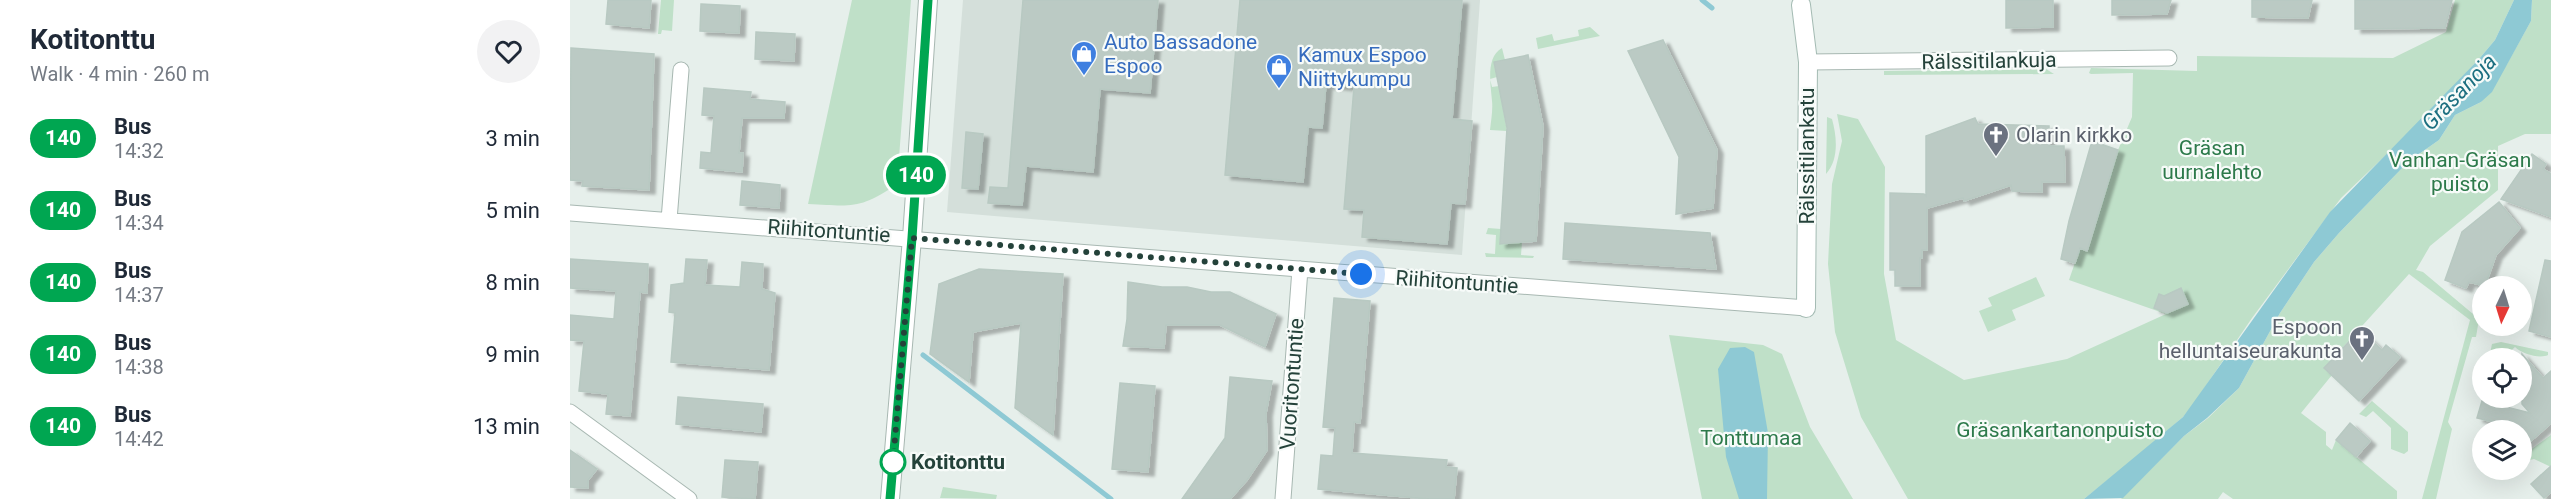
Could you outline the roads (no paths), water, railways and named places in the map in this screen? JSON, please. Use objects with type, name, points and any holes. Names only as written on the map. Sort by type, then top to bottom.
[{"type":"street","points":[[890,499],[912,238],[928,0]]},
{"type":"street","name":"Rälssitilankatu","points":[[1801,5],[1808,62],[1806,308]]},
{"type":"street","name":"Rälssitilankuja","points":[[1808,62],[2169,58]]},
{"type":"street","points":[[669,220],[681,70]]},
{"type":"street","name":"Riihitontuntie","points":[[570,213],[1806,308]]},
{"type":"street","name":"Vuoritontuntie","points":[[1283,499],[1300,269]]},
{"type":"street","points":[[570,412],[689,499]]},
{"type":"water","name":"Gräsanoja","points":[[2514,0],[2532,0],[2531,21],[2492,92],[2481,102],[2455,115],[2439,140],[2409,161],[2314,262],[2280,313],[2239,388],[2184,436],[2123,498],[2084,499],[2183,417],[2330,212],[2479,59],[2495,40]]},
{"type":"water","points":[[1745,347],[1754,352],[1768,433],[1767,499],[1739,499],[1726,457],[1718,369],[1730,348]]},
{"type":"waterway","points":[[1702,0],[1712,8]]},
{"type":"waterway","points":[[923,355],[1111,499]]},
{"type":"place","name":"Auto Bassadone Espoo","points":[[1084,77]]},
{"type":"place","name":"Kamux Espoo Niittykumpu","points":[[1279,90]]},
{"type":"place","name":"Olarin kirkko","points":[[1996,158]]},
{"type":"place","name":"Espoon helluntaiseurakunta","points":[[2362,362]]},
{"type":"place","name":"Kotitonttu","points":[[893,462]]},
{"type":"park label","name":"Gräsan uurnalehto","points":[[2212,160]]},
{"type":"park label","name":"Vanhan-Gräsan puisto","points":[[2460,172]]},
{"type":"park label","name":"Gräsankartanonpuisto","points":[[2060,430]]},
{"type":"park label","name":"Tonttumaa","points":[[1751,438]]}]
